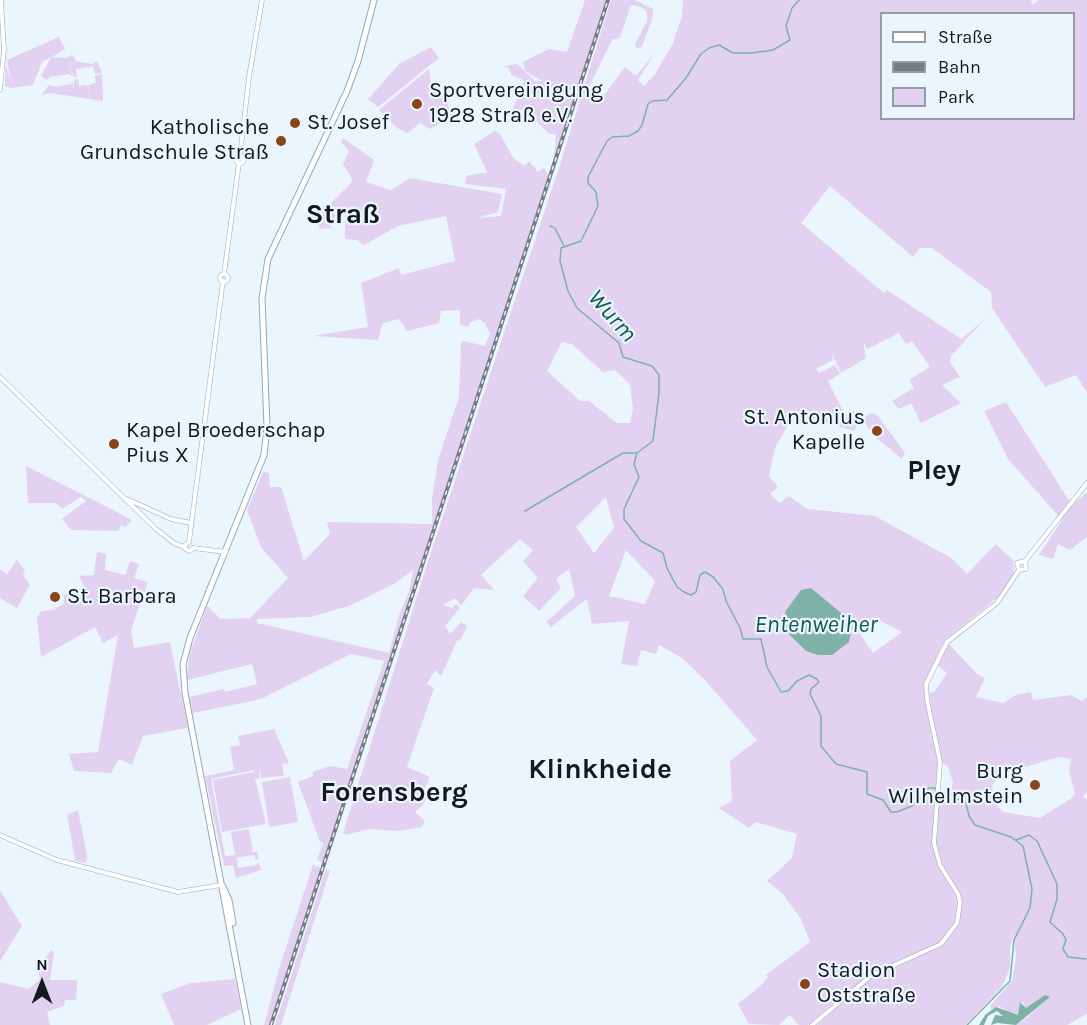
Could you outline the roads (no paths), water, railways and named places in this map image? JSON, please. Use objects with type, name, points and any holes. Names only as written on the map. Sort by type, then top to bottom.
[{"type":"main road","points":[[248,1025],[233,948],[232,913],[222,885],[183,684],[184,654],[266,448],[262,304],[264,273],[278,233],[336,114],[358,61],[374,0]]},
{"type":"street","points":[[0,90],[4,50],[1,0]]},
{"type":"street","points":[[184,547],[189,542],[223,281],[220,277],[224,274],[239,163],[236,159],[240,156],[261,0]]},
{"type":"street","points":[[0,377],[163,535],[188,551],[193,548]]},
{"type":"street","points":[[812,1025],[867,979],[941,944],[955,928],[960,902],[955,888],[940,865],[934,843],[940,762],[927,700],[927,681],[947,642],[998,603],[1019,570],[1017,563],[1025,561],[1087,483]]},
{"type":"street","points":[[128,499],[171,519],[191,523]]},
{"type":"street","points":[[189,542],[193,548],[200,551],[214,549],[226,552]]},
{"type":"street","points":[[1019,570],[1026,569],[1025,561]]},
{"type":"street","points":[[0,835],[57,860],[178,892],[222,885]]},
{"type":"water","name":"Entenweiher","points":[[811,588],[841,613],[852,627],[849,642],[832,655],[818,655],[806,651],[789,634],[786,627],[785,612],[801,590]]},
{"type":"water","points":[[1045,995],[1050,997],[1016,1025],[997,1023],[991,1025],[995,1015],[1003,1016],[997,1011],[988,1016],[984,1025],[979,1025],[985,1015],[996,1007],[1018,1015],[1020,1002],[1026,1008]]},
{"type":"waterway","name":"Wurm","points":[[799,0],[792,8],[786,26],[790,40],[773,50],[752,53],[733,53],[719,45],[709,48],[701,54],[686,78],[667,100],[652,101],[648,104],[638,131],[629,136],[612,137],[607,141],[588,177],[588,183],[596,192],[598,206],[581,241],[561,248],[560,261],[568,291],[577,308],[619,343],[623,357],[652,366],[659,375],[653,441],[637,453],[634,464],[639,477],[624,509],[624,519],[641,541],[663,553],[667,568],[677,587],[691,595],[696,592],[700,575],[705,572],[713,577],[723,589],[743,639],[761,639],[767,667],[781,692],[788,691],[797,681],[809,675],[817,679],[819,682],[811,689],[810,694],[821,716],[821,746],[836,764],[867,772],[867,794],[883,800],[891,812],[912,806],[929,788],[935,788],[966,803],[969,816],[975,825],[1011,837],[1023,846],[1032,889],[1030,908],[1014,940],[1010,981],[967,1025]]},
{"type":"waterway","points":[[555,228],[564,246]]},
{"type":"waterway","points":[[525,511],[623,453],[637,453]]},
{"type":"waterway","points":[[1016,840],[1029,835],[1037,841],[1057,884],[1057,899],[1050,922],[1063,934],[1066,940],[1063,949],[1068,957],[1086,959]]},
{"type":"railway","points":[[271,1025],[608,0]]},
{"type":"place","name":"Sportvereinigung 1928 Straß e.V.","points":[[417,104]]},
{"type":"place","name":"St. Josef","points":[[295,123]]},
{"type":"place","name":"Katholische Grundschule Straß","points":[[281,141]]},
{"type":"place","name":"St. Antonius Kapelle","points":[[877,431]]},
{"type":"place","name":"Kapel Broederschap Pius X","points":[[114,444]]},
{"type":"place","name":"St. Barbara","points":[[55,597]]},
{"type":"place","name":"Burg Wilhelmstein","points":[[1035,785]]},
{"type":"place","name":"Stadion Oststraße","points":[[805,984]]},
{"type":"district","name":"Straß","points":[[343,215]]},
{"type":"district","name":"Pley","points":[[934,471]]},
{"type":"district","name":"Klinkheide","points":[[600,770]]},
{"type":"district","name":"Forensberg","points":[[394,793]]}]
